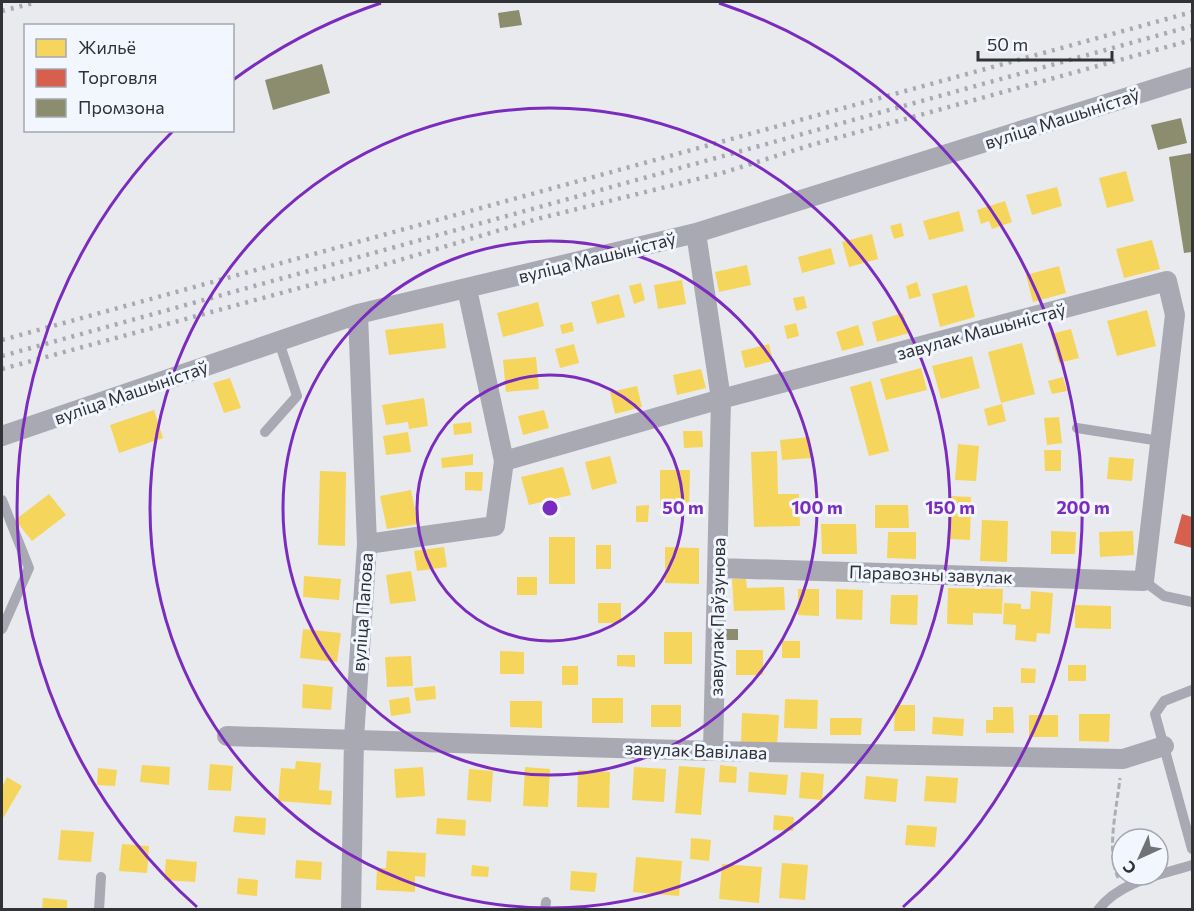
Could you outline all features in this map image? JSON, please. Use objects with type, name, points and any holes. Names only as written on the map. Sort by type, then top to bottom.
[{"type":"street","name":"вуліца Машыністаў","points":[[2,436],[358,314],[696,233],[1192,77]]},
{"type":"street","name":"завулак Паўзунова","points":[[696,233],[721,399],[713,751]]},
{"type":"street","name":"завулак Машыністаў","points":[[504,461],[721,399],[1167,281],[1175,315],[1144,581]]},
{"type":"street","points":[[367,544],[495,526],[504,461],[467,289]]},
{"type":"street","name":"вуліца Папова","points":[[351,909],[354,738],[367,544],[358,314]]},
{"type":"street","name":"Паравозны завулак","points":[[718,568],[1144,581]]},
{"type":"street","name":"завулак Вавілава","points":[[227,736],[354,738],[713,751],[1123,759],[1164,746]]},
{"type":"lane","points":[[265,432],[297,396],[279,342]]},
{"type":"lane","points":[[1077,428],[1160,441]]},
{"type":"lane","points":[[2,500],[29,568],[2,629]]},
{"type":"lane","points":[[1144,581],[1164,596],[1192,602]]},
{"type":"lane","points":[[1192,690],[1164,701],[1155,714],[1192,849]]},
{"type":"lane","points":[[1098,909],[1107,898],[1122,888],[1192,865]]},
{"type":"lane","points":[[99,909],[101,877]]},
{"type":"path","points":[[1122,888],[1114,868],[1114,839],[1123,759]]},
{"type":"building: Жильё","points":[[1126,171],[1134,201],[1107,208],[1099,178]]},
{"type":"building: Жильё","points":[[1057,187],[1062,206],[1032,215],[1026,195]]},
{"type":"building: Жильё","points":[[1005,201],[1012,222],[992,229],[989,221],[981,224],[977,210]]},
{"type":"building: Жильё","points":[[959,211],[964,231],[929,240],[923,221]]},
{"type":"building: Жильё","points":[[901,223],[904,236],[894,239],[890,226]]},
{"type":"building: Жильё","points":[[872,234],[878,259],[849,267],[842,242]]},
{"type":"building: Жильё","points":[[1152,240],[1160,269],[1124,278],[1116,249]]},
{"type":"building: Жильё","points":[[831,248],[835,264],[802,273],[798,257]]},
{"type":"building: Жильё","points":[[747,265],[751,285],[719,292],[715,272]]},
{"type":"building: Жильё","points":[[1059,266],[1066,293],[1033,302],[1026,275]]},
{"type":"building: Жильё","points":[[682,280],[686,304],[658,309],[654,285]]},
{"type":"building: Жильё","points":[[917,282],[921,296],[909,299],[906,286]]},
{"type":"building: Жильё","points":[[641,283],[645,300],[634,304],[629,286]]},
{"type":"building: Жильё","points":[[967,285],[975,317],[940,327],[932,294]]},
{"type":"building: Жильё","points":[[619,294],[625,317],[597,324],[591,302]]},
{"type":"building: Жильё","points":[[804,296],[807,308],[796,311],[793,298]]},
{"type":"building: Жильё","points":[[538,302],[544,326],[503,337],[497,313]]},
{"type":"building: Жильё","points":[[1147,310],[1156,346],[1117,356],[1107,321]]},
{"type":"building: Жильё","points":[[903,313],[909,333],[877,342],[872,322]]},
{"type":"building: Жильё","points":[[572,322],[574,331],[562,334],[560,325]]},
{"type":"building: Жильё","points":[[443,323],[446,348],[389,355],[385,330]]},
{"type":"building: Жильё","points":[[796,323],[799,336],[787,339],[784,326]]},
{"type":"building: Жильё","points":[[858,325],[864,345],[842,351],[836,332]]},
{"type":"building: Жильё","points":[[1071,329],[1079,358],[1059,363],[1051,334]]},
{"type":"building: Жильё","points":[[1022,343],[1035,394],[1001,403],[988,352]]},
{"type":"building: Жильё","points":[[574,344],[579,363],[560,368],[555,349]]},
{"type":"building: Жильё","points":[[769,344],[773,361],[745,368],[741,351]]},
{"type":"building: Жильё","points":[[972,356],[980,388],[941,399],[932,366]]},
{"type":"building: Жильё","points":[[536,357],[539,389],[506,392],[503,360]]},
{"type":"building: Жильё","points":[[921,368],[927,390],[886,400],[880,379]]},
{"type":"building: Жильё","points":[[701,369],[706,388],[677,395],[673,375]]},
{"type":"building: Жильё","points":[[1063,377],[1067,391],[1052,394],[1048,381]]},
{"type":"building: Жильё","points":[[230,378],[241,408],[224,413],[213,383]]},
{"type":"building: Жильё","points":[[871,381],[889,451],[869,456],[850,387]]},
{"type":"building: Жильё","points":[[637,386],[642,407],[615,414],[610,392]]},
{"type":"building: Жильё","points":[[424,398],[428,426],[409,429],[408,422],[386,425],[382,405]]},
{"type":"building: Жильё","points":[[1002,404],[1006,421],[988,426],[984,409]]},
{"type":"building: Жильё","points":[[154,410],[163,438],[119,453],[110,425]]},
{"type":"building: Жильё","points":[[544,410],[549,428],[523,435],[518,416]]},
{"type":"building: Жильё","points":[[1059,417],[1062,443],[1047,445],[1044,418]]},
{"type":"building: Жильё","points":[[471,422],[472,433],[454,435],[453,424]]},
{"type":"building: Жильё","points":[[683,431],[702,431],[703,447],[684,448]]},
{"type":"building: Жильё","points":[[408,432],[411,452],[386,455],[383,436]]},
{"type":"building: Жильё","points":[[810,437],[812,458],[782,460],[780,440]]},
{"type":"building: Жильё","points":[[958,444],[979,446],[976,481],[955,480]]},
{"type":"building: Жильё","points":[[1044,450],[1061,450],[1061,471],[1045,471]]},
{"type":"building: Жильё","points":[[777,451],[778,494],[799,494],[800,526],[754,527],[751,452]]},
{"type":"building: Жильё","points":[[473,454],[473,465],[442,468],[441,458]]},
{"type":"building: Жильё","points":[[610,456],[617,483],[592,490],[585,462]]},
{"type":"building: Жильё","points":[[1109,457],[1134,459],[1132,481],[1107,479]]},
{"type":"building: Жильё","points":[[563,467],[571,495],[529,505],[521,477]]},
{"type":"building: Жильё","points":[[660,470],[690,470],[689,508],[660,508]]},
{"type":"building: Жильё","points":[[320,471],[346,472],[345,546],[318,545]]},
{"type":"building: Жильё","points":[[465,472],[483,472],[482,491],[465,490]]},
{"type":"building: Жильё","points":[[411,490],[418,524],[387,529],[380,496]]},
{"type":"building: Жильё","points":[[49,494],[66,515],[32,541],[15,520]]},
{"type":"building: Жильё","points":[[950,496],[971,497],[970,540],[949,539]]},
{"type":"building: Жильё","points":[[649,505],[648,522],[636,522],[636,506]]},
{"type":"building: Жильё","points":[[875,505],[908,505],[909,528],[875,528]]},
{"type":"building: Жильё","points":[[982,520],[1008,521],[1007,562],[980,561]]},
{"type":"building: Жильё","points":[[821,524],[856,524],[857,554],[822,554]]},
{"type":"building: Жильё","points":[[1051,531],[1076,532],[1075,554],[1051,554]]},
{"type":"building: Жильё","points":[[1133,531],[1134,555],[1100,557],[1099,532]]},
{"type":"building: Жильё","points":[[888,532],[916,532],[916,559],[887,558]]},
{"type":"building: Жильё","points":[[549,537],[575,537],[575,584],[549,584]]},
{"type":"building: Жильё","points":[[596,545],[611,545],[611,569],[596,569]]},
{"type":"building: Жильё","points":[[444,547],[447,567],[417,571],[414,551]]},
{"type":"building: Жильё","points":[[665,547],[699,548],[699,584],[665,583]]},
{"type":"building: Жильё","points":[[411,571],[416,601],[390,604],[386,575]]},
{"type":"building: Жильё","points":[[304,576],[341,579],[339,600],[303,597]]},
{"type":"building: Жильё","points":[[517,577],[537,577],[537,595],[517,595]]},
{"type":"building: Жильё","points":[[732,579],[746,579],[747,588],[784,587],[785,610],[734,611]]},
{"type":"building: Жильё","points":[[948,588],[1003,589],[1002,614],[973,613],[973,625],[947,624]]},
{"type":"building: Жильё","points":[[798,589],[819,589],[819,616],[798,615]]},
{"type":"building: Жильё","points":[[836,589],[863,590],[862,620],[836,619]]},
{"type":"building: Жильё","points":[[1031,591],[1053,593],[1050,634],[1037,633],[1036,642],[1015,640],[1016,625],[1003,624],[1004,603],[1021,604],[1021,609],[1030,609]]},
{"type":"building: Жильё","points":[[891,595],[918,595],[917,625],[890,624]]},
{"type":"building: Жильё","points":[[598,603],[621,603],[621,623],[598,623]]},
{"type":"building: Жильё","points":[[1075,605],[1111,606],[1111,629],[1075,628]]},
{"type":"building: Жильё","points":[[303,629],[341,633],[337,662],[300,658]]},
{"type":"building: Жильё","points":[[664,632],[692,632],[692,664],[664,664]]},
{"type":"building: Жильё","points":[[782,641],[800,641],[800,658],[782,658]]},
{"type":"building: Жильё","points":[[736,650],[763,650],[763,675],[736,675]]},
{"type":"building: Жильё","points":[[500,651],[524,652],[524,674],[500,674]]},
{"type":"building: Жильё","points":[[617,655],[635,655],[635,667],[617,666]]},
{"type":"building: Жильё","points":[[411,656],[413,686],[387,687],[385,657]]},
{"type":"building: Жильё","points":[[1068,665],[1086,665],[1086,681],[1068,681]]},
{"type":"building: Жильё","points":[[562,666],[578,666],[578,685],[562,685]]},
{"type":"building: Жильё","points":[[1021,668],[1036,669],[1035,683],[1021,683]]},
{"type":"building: Жильё","points":[[303,684],[333,687],[331,710],[302,708]]},
{"type":"building: Жильё","points":[[435,686],[436,699],[416,701],[414,688]]},
{"type":"building: Жильё","points":[[409,697],[411,713],[391,716],[389,700]]},
{"type":"building: Жильё","points":[[592,698],[623,698],[623,723],[592,723]]},
{"type":"building: Жильё","points":[[785,699],[818,700],[817,729],[784,728]]},
{"type":"building: Жильё","points":[[510,701],[542,701],[542,728],[510,727]]},
{"type":"building: Жильё","points":[[651,705],[681,705],[681,727],[651,727]]},
{"type":"building: Жильё","points":[[895,705],[915,705],[915,731],[894,731]]},
{"type":"building: Жильё","points":[[993,707],[1013,707],[1014,733],[986,733],[986,720],[993,720]]},
{"type":"building: Жильё","points":[[742,713],[779,715],[777,745],[741,743]]},
{"type":"building: Жильё","points":[[1079,714],[1110,714],[1109,742],[1079,741]]},
{"type":"building: Жильё","points":[[1029,715],[1058,715],[1058,737],[1029,737]]},
{"type":"building: Жильё","points":[[933,717],[964,719],[963,736],[932,734]]},
{"type":"building: Жильё","points":[[830,718],[862,718],[861,735],[830,735]]},
{"type":"building: Жильё","points":[[296,761],[321,763],[319,790],[332,791],[331,805],[278,801],[281,768],[295,769]]},
{"type":"building: Жильё","points":[[210,764],[233,766],[231,791],[208,790]]},
{"type":"building: Жильё","points":[[142,765],[170,767],[169,785],[140,782]]},
{"type":"building: Жильё","points":[[720,765],[737,767],[736,783],[719,782]]},
{"type":"building: Жильё","points":[[679,766],[705,768],[701,815],[675,813]]},
{"type":"building: Жильё","points":[[423,767],[425,796],[396,798],[394,769]]},
{"type":"building: Жильё","points":[[525,767],[550,769],[548,807],[523,806]]},
{"type":"building: Жильё","points":[[634,767],[666,769],[664,802],[632,800]]},
{"type":"building: Жильё","points":[[98,768],[117,770],[115,786],[97,785]]},
{"type":"building: Жильё","points":[[469,769],[493,771],[491,802],[467,800]]},
{"type":"building: Жильё","points":[[578,770],[610,772],[609,808],[577,807]]},
{"type":"building: Жильё","points":[[749,772],[788,775],[786,795],[748,792]]},
{"type":"building: Жильё","points":[[801,772],[824,774],[822,800],[799,798]]},
{"type":"building: Жильё","points":[[866,776],[898,779],[896,802],[864,799]]},
{"type":"building: Жильё","points":[[926,776],[958,778],[956,803],[924,801]]},
{"type":"building: Жильё","points":[[7,777],[22,786],[2,820],[2,787]]},
{"type":"building: Жильё","points":[[774,815],[794,817],[793,831],[773,830]]},
{"type":"building: Жильё","points":[[235,816],[266,818],[265,835],[233,832]]},
{"type":"building: Жильё","points":[[437,818],[466,820],[465,836],[436,834]]},
{"type":"building: Жильё","points":[[907,825],[937,827],[935,847],[905,845]]},
{"type":"building: Жильё","points":[[61,830],[94,832],[91,862],[58,860]]},
{"type":"building: Жильё","points":[[691,838],[711,840],[709,861],[690,859]]},
{"type":"building: Жильё","points":[[122,844],[149,846],[147,873],[119,871]]},
{"type":"building: Жильё","points":[[387,851],[426,853],[425,877],[415,876],[415,892],[376,890],[377,868],[386,868]]},
{"type":"building: Жильё","points":[[636,857],[682,861],[679,896],[633,892]]},
{"type":"building: Жильё","points":[[166,859],[197,862],[195,882],[164,880]]},
{"type":"building: Жильё","points":[[296,860],[322,862],[321,880],[295,878]]},
{"type":"building: Жильё","points":[[782,863],[808,865],[805,900],[779,898]]},
{"type":"building: Жильё","points":[[722,864],[762,867],[759,903],[719,899]]},
{"type":"building: Жильё","points":[[472,865],[489,867],[488,877],[471,876]]},
{"type":"building: Жильё","points":[[571,871],[597,873],[595,892],[570,890]]},
{"type":"building: Жильё","points":[[238,878],[258,880],[257,896],[237,894]]},
{"type":"building: Жильё","points":[[43,898],[67,900],[67,910],[42,910]]},
{"type":"building: Торговля","points":[[1182,514],[1192,517],[1192,548],[1174,543]]},
{"type":"building: Промзона","points":[[519,10],[522,25],[500,28],[498,13]]},
{"type":"building: Промзона","points":[[322,64],[330,93],[273,110],[265,80]]},
{"type":"building: Промзона","points":[[1181,118],[1187,143],[1158,150],[1151,125]]},
{"type":"building: Промзона","points":[[1192,153],[1192,252],[1184,253],[1169,157]]},
{"type":"building: Промзона","points":[[724,629],[738,629],[738,640],[723,640]]},
{"type":"railway","points":[[2,11],[37,2]]},
{"type":"railway","points":[[2,340],[1192,12]]},
{"type":"railway","points":[[2,356],[1192,26]]},
{"type":"railway","points":[[2,369],[373,268],[537,219],[722,173],[811,145],[1192,40]]}]
